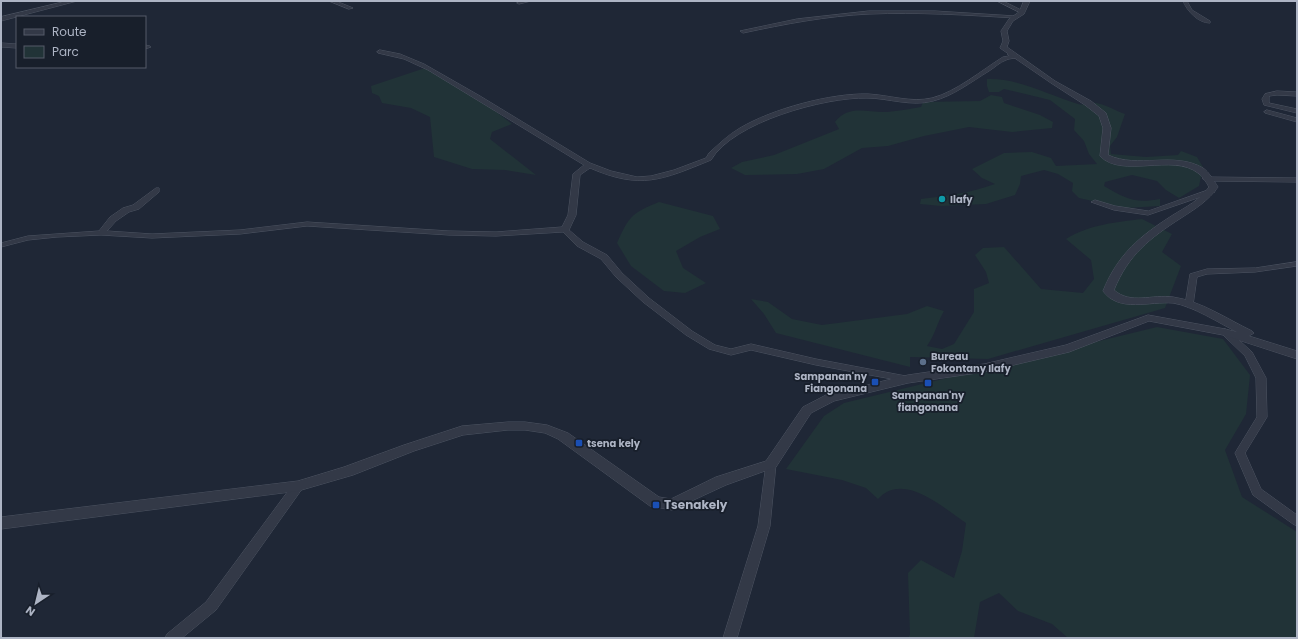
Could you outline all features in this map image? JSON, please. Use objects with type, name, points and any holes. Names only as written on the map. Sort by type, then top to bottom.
[{"type":"street","points":[[2,19],[74,1]]},
{"type":"street","points":[[331,1],[351,8]]},
{"type":"street","points":[[519,3],[529,1]]},
{"type":"street","points":[[999,1],[1021,11]]},
{"type":"street","points":[[380,52],[389,52],[404,56],[424,65],[487,102],[546,141],[589,165],[618,175],[640,179],[654,178],[681,170],[709,159],[711,154],[744,128],[788,111],[839,97],[867,96],[908,100],[932,100],[945,95],[1005,58],[1015,57],[1003,48],[1006,40],[1004,31],[1011,20],[1022,13],[1021,11],[1027,1]]},
{"type":"street","points":[[1184,1],[1190,11],[1208,22]]},
{"type":"street","points":[[743,32],[801,21],[858,14],[910,12],[1015,17]]},
{"type":"street","points":[[1,45],[16,46]]},
{"type":"street","points":[[1010,54],[1088,103],[1103,115],[1107,128],[1104,156],[1113,162],[1129,164],[1147,162],[1175,163],[1189,166],[1201,171],[1214,187],[1201,202],[1135,246],[1124,259],[1112,279],[1108,291],[1114,297],[1126,301],[1144,302],[1174,300],[1189,305],[1278,348]]},
{"type":"street","points":[[1297,94],[1277,93],[1267,95],[1265,99],[1266,104],[1297,111]]},
{"type":"street","points":[[1267,112],[1297,120]]},
{"type":"street","points":[[565,230],[572,215],[577,174],[589,165]]},
{"type":"street","points":[[1207,178],[1297,180]]},
{"type":"street","points":[[102,233],[126,210],[136,207],[156,190]]},
{"type":"street","points":[[1095,202],[1114,208],[1148,213],[1211,192]]},
{"type":"street","points":[[1,245],[28,238],[57,235],[102,233],[152,236],[240,232],[307,224],[496,234],[557,229],[565,230],[580,244],[604,257],[619,275],[646,300],[689,333],[712,347],[731,352],[752,347],[823,363],[908,379]]},
{"type":"street","points":[[1189,305],[1193,276],[1207,272],[1255,270],[1297,264]]},
{"type":"street","points":[[730,638],[764,526],[771,464],[807,410],[830,398],[908,379],[984,368],[1069,348],[1148,318],[1225,332],[1297,355]]},
{"type":"street","points":[[1225,332],[1249,354],[1261,378],[1262,417],[1240,453],[1257,492],[1297,521]]},
{"type":"street","points":[[1,523],[298,486],[348,471],[409,448],[462,431],[508,426],[547,429],[563,436],[655,502],[672,505],[721,481],[771,464]]},
{"type":"street","points":[[172,638],[211,606],[298,486]]},
{"type":"street","points":[[182,638],[196,617]]},
{"type":"green space","points":[[425,68],[486,104],[512,124],[492,132],[490,139],[536,175],[505,170],[472,169],[434,157],[430,117],[411,108],[382,103],[379,96],[372,93],[371,86]]},
{"type":"green space","points":[[987,79],[999,79],[1022,84],[1078,104],[1099,104],[1125,114],[1117,137],[1110,146],[1111,154],[1146,157],[1178,155],[1181,151],[1197,157],[1203,167],[1199,186],[1179,198],[1166,190],[1157,181],[1132,175],[1105,182],[1104,186],[1130,199],[1143,201],[1160,199],[1160,206],[1126,208],[1079,198],[1072,191],[1073,183],[1058,174],[1044,170],[1021,176],[1020,184],[1015,195],[986,204],[941,206],[920,204],[921,199],[967,192],[995,184],[982,178],[972,169],[1004,153],[1032,152],[1051,158],[1056,166],[1097,164],[1089,154],[1084,141],[1074,130],[1075,119],[1050,100],[1004,89],[999,92],[989,92]]},
{"type":"green space","points":[[991,95],[1002,97],[1004,103],[1040,115],[1053,122],[1052,128],[1012,132],[969,127],[924,136],[888,146],[862,148],[824,169],[797,174],[745,175],[731,168],[742,162],[774,155],[839,129],[835,122],[840,116],[852,111],[891,112],[921,107],[923,102],[980,101]]},
{"type":"green space","points":[[659,202],[713,216],[720,229],[700,237],[676,251],[683,268],[706,283],[685,293],[664,291],[631,266],[617,243],[632,216]]},
{"type":"green space","points":[[1142,219],[1172,234],[1162,252],[1181,266],[1165,308],[988,359],[910,357],[910,367],[776,333],[764,314],[751,299],[768,302],[792,319],[822,325],[907,314],[927,306],[944,311],[927,346],[942,349],[954,344],[974,312],[974,289],[989,283],[986,272],[975,255],[983,248],[1004,247],[1041,289],[1083,293],[1094,279],[1091,260],[1066,239],[1093,227]]},
{"type":"green space","points":[[1157,327],[1223,339],[1250,375],[1246,414],[1225,450],[1242,497],[1297,532],[1297,638],[1068,638],[1052,624],[1018,611],[999,593],[980,602],[974,638],[908,638],[910,635],[908,573],[921,560],[954,578],[962,551],[966,523],[935,501],[911,490],[899,489],[888,491],[878,499],[866,488],[842,480],[786,469],[824,416],[844,403]]},
{"type":"place","name":"Ilafy","points":[[942,199]]},
{"type":"place","name":"Bureau Fokontany Ilafy","points":[[923,362]]},
{"type":"place","name":"Sampanan'ny Fiangonana","points":[[875,382]]},
{"type":"place","name":"Sampanan'ny fiangonana","points":[[928,383]]},
{"type":"place","name":"tsena kely","points":[[579,443]]},
{"type":"place","name":"Tsenakely","points":[[656,505]]}]
